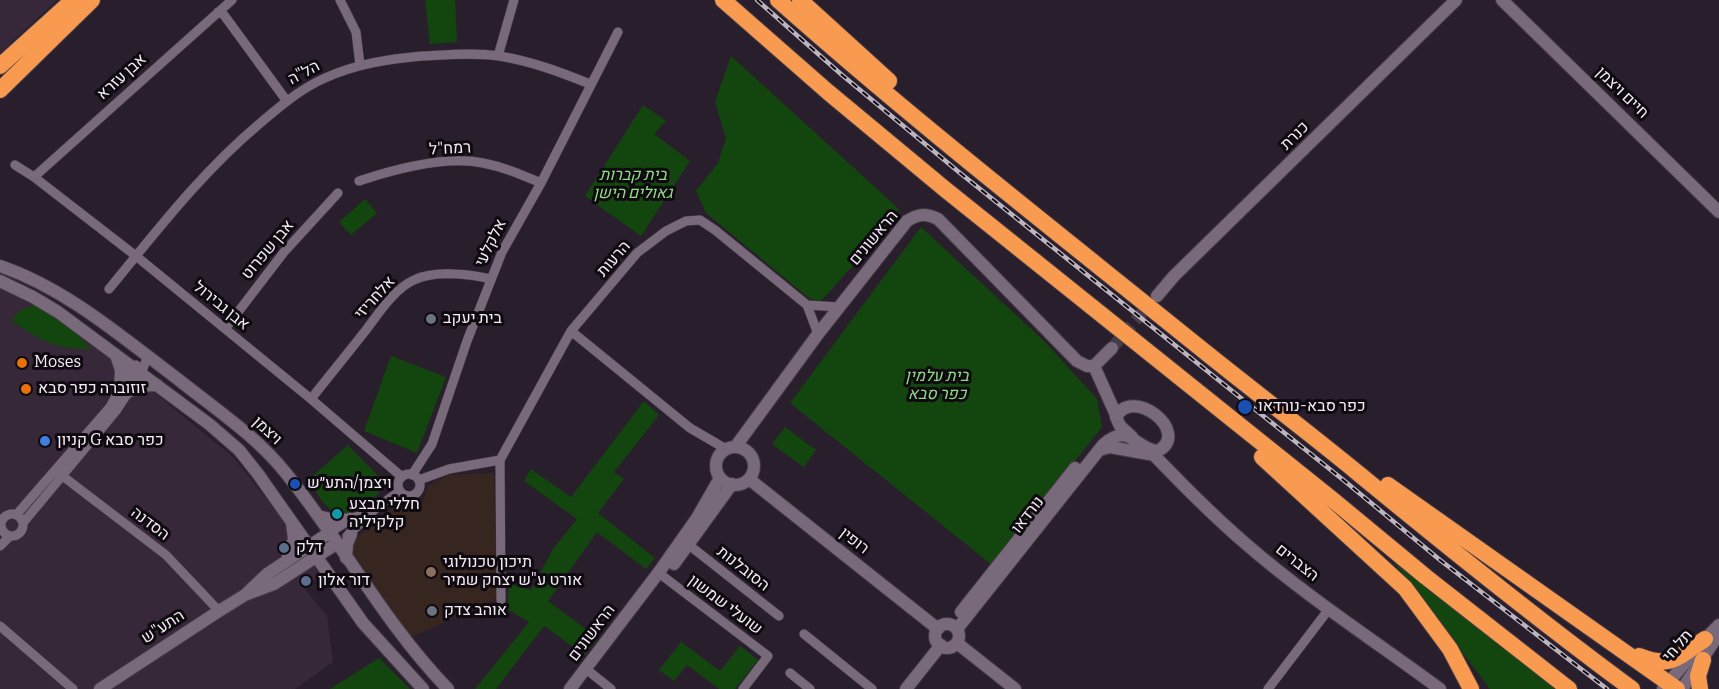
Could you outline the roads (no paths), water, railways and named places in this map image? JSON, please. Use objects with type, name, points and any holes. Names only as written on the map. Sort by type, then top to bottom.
[{"type":"highway","points":[[0,66],[73,0]]},
{"type":"highway","points":[[0,90],[92,0]]},
{"type":"highway","points":[[708,0],[759,44],[946,190],[1426,577],[1569,689]]},
{"type":"highway","points":[[723,0],[828,92],[946,190]]},
{"type":"highway","points":[[778,0],[852,64],[1215,360],[1521,606],[1632,689]]},
{"type":"highway","points":[[800,0],[1015,198]]},
{"type":"highway","points":[[1215,360],[1672,687]]},
{"type":"highway","points":[[1165,366],[1396,579],[1413,598],[1450,649],[1473,689]]},
{"type":"highway","points":[[1617,647],[1666,663],[1712,636]]},
{"type":"highway","points":[[1700,689],[1698,676],[1703,660]]},
{"type":"street","name":"אבן עזרא","points":[[34,177],[231,0]]},
{"type":"street","points":[[340,0],[356,32],[360,65]]},
{"type":"street","points":[[498,56],[514,0]]},
{"type":"street","name":"כנרת","points":[[1157,296],[1174,276],[1456,0]]},
{"type":"street","name":"חיים ויצמן","points":[[1502,0],[1719,212]]},
{"type":"street","points":[[218,12],[224,15],[286,100]]},
{"type":"street","name":"אלקלעי","points":[[411,477],[432,444],[467,341],[502,252],[541,183],[618,32]]},
{"type":"street","name":"הל\"ה","points":[[108,289],[197,182],[286,100],[324,78],[360,65],[400,58],[452,54],[498,56],[541,65],[590,84]]},
{"type":"street","name":"רמח\"ל","points":[[359,182],[413,166],[453,161],[481,162],[510,170],[541,183]]},
{"type":"street","name":"אבן גבירול","points":[[15,165],[34,177],[135,256],[411,477]]},
{"type":"street","name":"אבן שפרוט","points":[[225,329],[284,252],[338,193]]},
{"type":"street","name":"הראשונים","points":[[731,448],[906,220],[918,214],[938,219],[1077,361],[1087,366],[1094,366]]},
{"type":"street","name":"הרעות","points":[[501,600],[500,460],[571,332],[637,253],[666,231],[686,221],[700,220],[807,305]]},
{"type":"street","name":"ויצמן","points":[[0,266],[32,278],[66,298],[148,356],[258,444],[284,471],[318,516],[407,644],[448,689]]},
{"type":"street","name":"אלחריזי","points":[[311,399],[384,307],[399,290],[414,279],[439,274],[467,274],[491,279]]},
{"type":"street","name":"ויצמן","points":[[0,281],[58,312],[209,424],[239,450],[377,640],[423,689]]},
{"type":"street","points":[[818,334],[807,305],[839,307]]},
{"type":"street","points":[[571,332],[690,428],[731,448],[748,451],[754,462],[753,474],[744,483],[732,484],[720,478],[716,465],[721,453],[731,448]]},
{"type":"street","points":[[1098,451],[1110,447],[1156,452],[1163,448],[1170,438],[1168,428],[1143,408],[1134,405],[1120,414],[1095,372],[1094,366],[1112,348]]},
{"type":"street","points":[[4,532],[20,533],[20,519],[116,411],[121,393],[122,370],[116,354]]},
{"type":"street","points":[[59,474],[148,356]]},
{"type":"street","points":[[121,393],[140,386],[157,385]]},
{"type":"street","points":[[116,411],[121,393]]},
{"type":"street","name":"הצברים","points":[[1120,414],[1123,430],[1150,452],[1258,554],[1329,609],[1440,689]]},
{"type":"street","name":"נורדאו","points":[[954,627],[1096,441],[1113,428],[1120,414]]},
{"type":"street","name":"נורדאו","points":[[954,627],[1098,451],[1118,436],[1132,437]]},
{"type":"street","points":[[411,477],[420,489],[416,495],[406,496],[400,491],[399,484],[411,477],[500,460]]},
{"type":"street","name":"הסדנה","points":[[59,474],[166,555],[219,611]]},
{"type":"street","name":"הראשונים","points":[[570,689],[698,518],[720,478]]},
{"type":"street","name":"רופין","points":[[749,479],[938,628]]},
{"type":"street","name":"הראשונים","points":[[578,689],[689,545],[732,484]]},
{"type":"street","points":[[316,557],[351,534],[375,509],[400,491]]},
{"type":"street","points":[[329,533],[351,519],[375,509]]},
{"type":"street","points":[[0,546],[4,532],[1,522],[4,516],[10,513],[20,519]]},
{"type":"street","points":[[318,516],[338,520],[351,519]]},
{"type":"street","points":[[287,560],[294,539],[292,522]]},
{"type":"street","name":"התע\"ש","points":[[100,689],[245,595],[261,579],[329,533]]},
{"type":"street","points":[[346,558],[347,544],[351,534]]},
{"type":"street","name":"הסובלנות","points":[[689,545],[779,616]]},
{"type":"street","name":"התע\"ש","points":[[245,595],[265,589],[316,557]]},
{"type":"street","points":[[298,569],[315,570],[330,578]]},
{"type":"street","name":"שועלי שמשון","points":[[664,577],[768,656],[743,689]]},
{"type":"street","points":[[1268,689],[1329,609]]},
{"type":"street","points":[[944,624],[954,627],[959,636],[957,643],[951,647],[940,645],[936,639],[938,628],[944,624]]},
{"type":"street","name":"תל חי","points":[[1672,687],[1719,625]]},
{"type":"street","points":[[0,626],[73,689]]},
{"type":"street","points":[[804,634],[872,689]]},
{"type":"street","name":"תל חי","points":[[1672,687],[1703,660],[1712,636]]},
{"type":"street","points":[[957,643],[1016,689]]},
{"type":"street","points":[[906,689],[940,645]]},
{"type":"street","points":[[591,673],[611,689]]},
{"type":"street","points":[[790,673],[810,689]]},
{"type":"tunnel","points":[[1112,348],[1152,301]]},
{"type":"railway","points":[[757,0],[842,75],[960,173],[1440,560],[1607,689]]},
{"type":"place","name":"בית יעקב","points":[[431,319]]},
{"type":"place","name":"Moses","points":[[22,363]]},
{"type":"place","name":"זוזוברה כפר סבא","points":[[26,389]]},
{"type":"place","name":"כפר סבא-נורדאו","points":[[1245,407]]},
{"type":"place","name":"קניון G כפר סבא","points":[[45,441]]},
{"type":"place","name":"ויצמן/התע״ש","points":[[295,484]]},
{"type":"place","name":"חללי מבצע קלקיליה","points":[[337,514]]},
{"type":"place","name":"דלק","points":[[284,548]]},
{"type":"place","name":"תיכון טכנולוגי אורט ע\"ש יצחק שמיר","points":[[431,572]]},
{"type":"place","name":"דור אלון","points":[[306,581]]},
{"type":"place","name":"אוהב צדק","points":[[432,611]]},
{"type":"park label","name":"בית קברות גאולים הישן","points":[[633,185]]},
{"type":"park label","name":"בית עלמין כפר סבא","points":[[937,386]]}]
